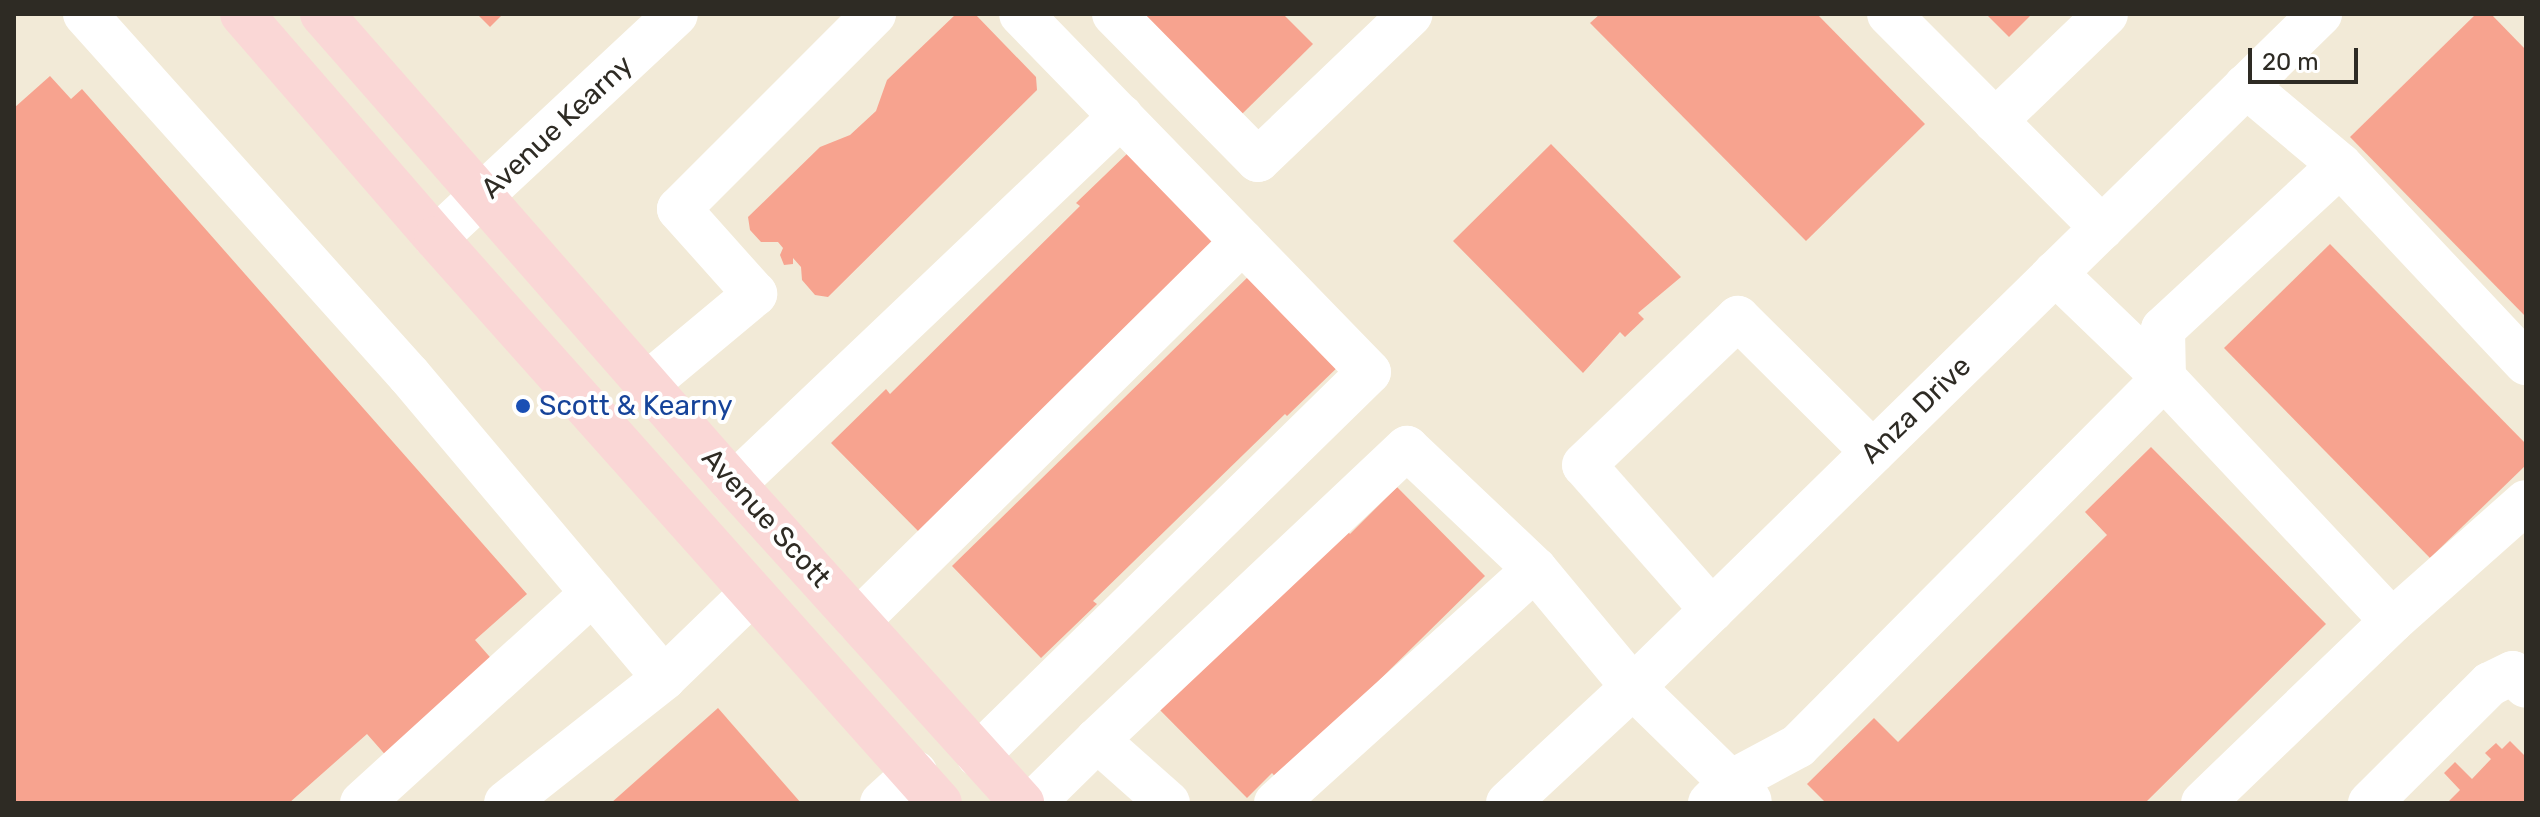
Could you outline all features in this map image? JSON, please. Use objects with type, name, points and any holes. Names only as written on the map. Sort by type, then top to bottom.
[{"type":"main road","points":[[242,14],[751,594],[927,788]]},
{"type":"main road","name":"Avenue Scott","points":[[322,14],[734,484],[1022,803]]},
{"type":"street","points":[[85,14],[409,375],[664,678]]},
{"type":"street","name":"Avenue Kearny","points":[[436,238],[676,14]]},
{"type":"street","points":[[647,384],[755,294],[679,209],[874,14]]},
{"type":"street","points":[[978,755],[1369,372],[1021,14]]},
{"type":"street","points":[[1114,14],[1258,160],[1411,14]]},
{"type":"street","points":[[1889,14],[2102,228]]},
{"type":"street","points":[[1995,121],[2106,14]]},
{"type":"street","name":"Anza Drive","points":[[1508,803],[1633,687],[2320,14]]},
{"type":"street","points":[[2246,86],[2340,165],[2526,363]]},
{"type":"street","points":[[734,484],[1121,116]]},
{"type":"street","points":[[1033,803],[1407,448],[1535,569],[1633,687],[1731,796],[1798,746],[2164,378],[2163,329],[2340,165]]},
{"type":"street","points":[[858,621],[1242,242]]},
{"type":"street","points":[[2055,273],[2164,378],[2392,621]]},
{"type":"street","points":[[1712,610],[1584,465],[1738,318],[1873,452]]},
{"type":"street","points":[[2203,803],[2392,621],[2526,502]]},
{"type":"street","points":[[1276,803],[1535,569]]},
{"type":"street","points":[[362,803],[593,593]]},
{"type":"street","points":[[506,803],[664,678],[751,594]]},
{"type":"street","points":[[2370,803],[2490,684],[2513,673],[2526,686]]},
{"type":"street","points":[[1097,740],[1168,803]]},
{"type":"street","points":[[882,803],[927,788]]},
{"type":"building","points":[[477,14],[503,14],[490,27]]},
{"type":"building","points":[[956,14],[975,14],[1036,77],[1037,90],[828,297],[815,295],[802,280],[801,267],[793,258],[793,264],[784,265],[780,255],[783,248],[778,242],[761,242],[750,230],[748,217],[820,147],[850,135],[876,111],[887,80]]},
{"type":"building","points":[[1144,14],[1283,14],[1313,44],[1242,114]]},
{"type":"building","points":[[1600,14],[1817,14],[1925,124],[1806,241],[1590,23]]},
{"type":"building","points":[[1986,14],[2032,14],[2009,37]]},
{"type":"building","points":[[2476,14],[2491,14],[2526,50],[2526,317],[2350,137]]},
{"type":"building","points":[[50,76],[71,99],[82,89],[527,594],[475,640],[496,664],[389,759],[367,734],[289,803],[14,803],[14,108]]},
{"type":"building","points":[[1551,144],[1681,277],[1638,313],[1644,319],[1625,337],[1620,332],[1583,373],[1453,241]]},
{"type":"building","points":[[1132,149],[1221,240],[922,535],[831,443],[886,389],[890,394],[1080,206],[1076,203]]},
{"type":"building","points":[[2330,244],[2526,444],[2526,465],[2430,558],[2224,348]]},
{"type":"building","points":[[1252,273],[1342,363],[1287,416],[1285,414],[1093,601],[1097,604],[1041,658],[952,566]]},
{"type":"building","points":[[2151,447],[2326,624],[2145,803],[1826,803],[1807,784],[1874,718],[1898,742],[2107,535],[2085,512]]},
{"type":"building","points":[[1397,487],[1485,576],[1278,780],[1272,773],[1247,798],[1151,701],[1336,519],[1350,534]]},
{"type":"building","points":[[718,708],[801,803],[611,803]]},
{"type":"building","points":[[2510,741],[2526,757],[2526,803],[2447,803],[2460,790],[2444,773],[2455,762],[2472,779],[2491,759],[2485,753],[2496,743],[2502,749]]},
{"type":"place","name":"Scott & Kearny","points":[[523,406]]}]
